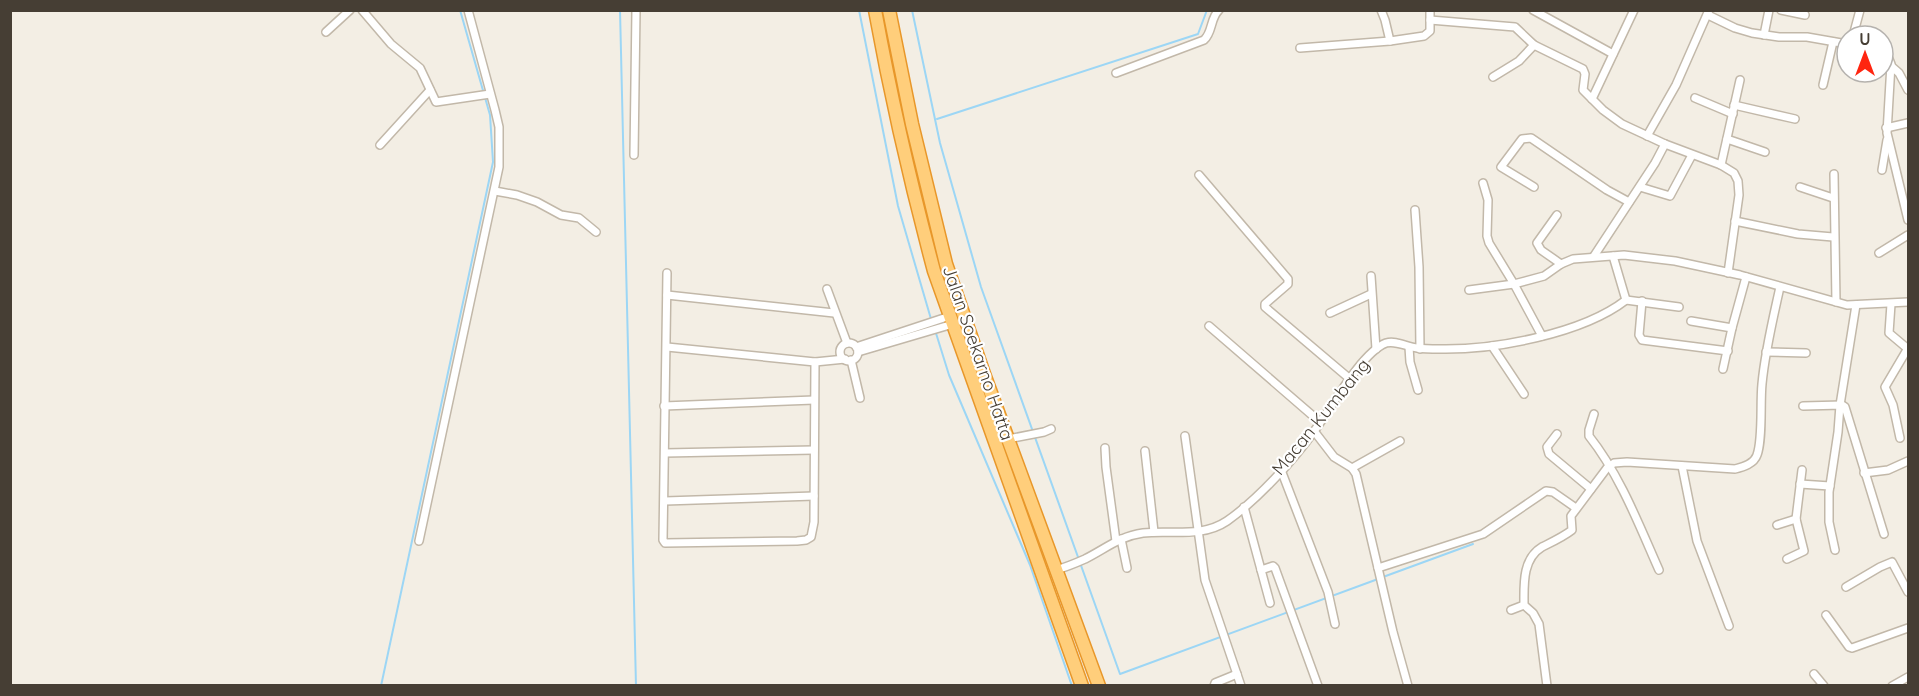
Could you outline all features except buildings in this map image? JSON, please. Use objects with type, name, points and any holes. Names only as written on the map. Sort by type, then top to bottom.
[{"type":"highway","name":"Jalan Soekarno Hatta","points":[[875,10],[886,74],[947,322],[1082,686]]},
{"type":"highway","name":"Jalan Soekarno Hatta","points":[[889,10],[946,264],[1099,686]]},
{"type":"highway","points":[[913,190],[927,186]]},
{"type":"street","points":[[326,32],[350,10]]},
{"type":"street","points":[[362,10],[391,44],[420,68],[436,102],[489,94]]},
{"type":"street","points":[[419,541],[499,167],[499,127],[468,10]]},
{"type":"street","points":[[634,155],[636,10]]},
{"type":"street","points":[[1116,73],[1204,40],[1219,10]]},
{"type":"street","points":[[1381,10],[1390,41]]},
{"type":"street","points":[[1300,48],[1390,41],[1427,35],[1430,31],[1430,10]]},
{"type":"street","points":[[1533,10],[1613,54]]},
{"type":"street","points":[[1592,99],[1634,10]]},
{"type":"street","points":[[1764,35],[1770,10]]},
{"type":"street","points":[[1781,10],[1806,15]]},
{"type":"street","points":[[1647,136],[1676,85],[1708,13],[1742,31],[1764,35],[1808,37],[1833,42],[1823,85]]},
{"type":"street","points":[[1430,20],[1517,28],[1534,45],[1583,69],[1585,74],[1582,88],[1585,93],[1613,118],[1647,136],[1721,165],[1734,173],[1738,181],[1739,195],[1728,273]]},
{"type":"street","points":[[1493,77],[1519,61],[1534,45]]},
{"type":"street","points":[[1895,70],[1908,90]]},
{"type":"street","points":[[1721,165],[1740,80]]},
{"type":"street","points":[[1890,84],[1886,128],[1908,220]]},
{"type":"street","points":[[380,145],[430,90]]},
{"type":"street","points":[[1695,98],[1733,114]]},
{"type":"street","points":[[1734,105],[1795,118]]},
{"type":"street","points":[[1886,128],[1908,123]]},
{"type":"street","points":[[1534,186],[1501,167],[1526,137],[1531,138],[1606,190],[1629,202]]},
{"type":"street","points":[[1882,170],[1888,138]]},
{"type":"street","points":[[1727,139],[1765,152]]},
{"type":"street","points":[[1594,256],[1665,144]]},
{"type":"street","points":[[1640,186],[1671,196],[1692,155]]},
{"type":"street","points":[[1834,174],[1833,237],[1836,302]]},
{"type":"street","points":[[1199,175],[1288,279],[1288,284],[1265,304],[1265,307],[1350,379]]},
{"type":"street","points":[[1483,183],[1488,200],[1488,239],[1542,336]]},
{"type":"street","points":[[1800,187],[1833,198]]},
{"type":"street","points":[[495,191],[517,195],[537,202],[561,215],[579,218],[596,232]]},
{"type":"street","points":[[1415,210],[1419,267],[1420,349]]},
{"type":"street","points":[[1557,215],[1537,243],[1541,250],[1561,264]]},
{"type":"street","points":[[1735,221],[1797,234],[1833,237]]},
{"type":"street","points":[[1879,253],[1908,235]]},
{"type":"street","points":[[1468,290],[1514,284],[1544,276],[1573,259],[1613,256],[1675,261],[1746,277],[1836,302],[1856,305],[1908,302]]},
{"type":"street","points":[[1613,256],[1626,300],[1679,307]]},
{"type":"street","points":[[667,273],[663,540],[665,543],[768,542],[807,540],[811,537],[814,496],[815,362]]},
{"type":"street","points":[[1371,276],[1376,349]]},
{"type":"street","points":[[1723,369],[1746,277]]},
{"type":"street","points":[[1547,686],[1539,624],[1533,613],[1524,605],[1524,578],[1531,557],[1541,548],[1572,530],[1570,518],[1610,465],[1627,462],[1735,469],[1755,460],[1759,448],[1761,386],[1780,287]]},
{"type":"street","points":[[826,289],[847,344],[857,349],[926,333],[947,322]]},
{"type":"street","points":[[1330,313],[1371,294]]},
{"type":"street","points":[[667,295],[834,313]]},
{"type":"street","name":"Macan Kumbang","points":[[1056,570],[1074,564],[1133,535],[1154,532],[1198,532],[1226,522],[1281,470],[1314,431],[1350,379],[1376,349],[1389,342],[1420,349],[1492,346],[1542,336],[1581,323],[1626,300]]},
{"type":"street","points":[[1642,301],[1639,335],[1642,340],[1728,351]]},
{"type":"street","points":[[1891,304],[1889,333],[1908,348],[1886,387],[1893,405],[1900,438]]},
{"type":"street","points":[[1835,550],[1829,514],[1830,486],[1856,305]]},
{"type":"street","points":[[1691,321],[1732,328]]},
{"type":"street","points":[[857,349],[922,325],[947,322]]},
{"type":"street","points":[[1209,326],[1320,422]]},
{"type":"street","points":[[847,344],[841,350],[842,356],[848,360],[860,398]]},
{"type":"street","points":[[667,346],[815,362],[855,358],[857,349]]},
{"type":"street","points":[[1492,346],[1524,394]]},
{"type":"street","points":[[1409,347],[1410,362],[1418,390]]},
{"type":"street","points":[[1766,352],[1806,352]]},
{"type":"street","points":[[664,406],[814,400]]},
{"type":"street","points":[[1803,406],[1843,405],[1846,409],[1884,534]]},
{"type":"street","points":[[1594,414],[1588,436],[1610,465],[1659,570]]},
{"type":"street","points":[[1008,439],[1051,429]]},
{"type":"street","points":[[1314,431],[1334,457],[1352,468],[1360,487],[1408,686]]},
{"type":"street","points":[[1557,434],[1547,447],[1549,454],[1591,489]]},
{"type":"street","points":[[1185,436],[1205,580],[1241,686]]},
{"type":"street","points":[[1352,468],[1400,441]]},
{"type":"street","points":[[1105,448],[1106,467],[1119,540],[1127,568]]},
{"type":"street","points":[[665,453],[814,450]]},
{"type":"street","points":[[1145,451],[1154,532]]},
{"type":"street","points":[[1864,473],[1888,470],[1908,461]]},
{"type":"street","points":[[1682,466],[1697,541],[1729,626]]},
{"type":"street","points":[[1281,470],[1330,595],[1335,624]]},
{"type":"street","points":[[1787,559],[1804,552],[1796,519],[1802,470]]},
{"type":"street","points":[[1800,484],[1830,486]]},
{"type":"street","points":[[1380,574],[1483,534],[1546,491],[1553,492],[1576,508]]},
{"type":"street","points":[[665,501],[814,496]]},
{"type":"street","points":[[1244,507],[1270,603]]},
{"type":"street","points":[[1777,525],[1796,519]]},
{"type":"street","points":[[1846,587],[1892,562],[1908,592]]},
{"type":"street","points":[[1261,570],[1273,566],[1275,568],[1318,686]]},
{"type":"street","points":[[1511,610],[1524,605]]},
{"type":"street","points":[[1826,615],[1852,648],[1908,628]]},
{"type":"street","points":[[1214,686],[1215,683],[1237,674]]},
{"type":"street","points":[[1814,674],[1824,686]]},
{"type":"street","points":[[1892,686],[1908,677]]},
{"type":"waterway","points":[[381,686],[493,162],[490,115],[460,10]]},
{"type":"waterway","points":[[620,10],[636,686]]},
{"type":"waterway","points":[[859,10],[898,206],[931,319]]},
{"type":"waterway","points":[[912,10],[940,143],[981,287],[1120,674],[1378,579]]},
{"type":"waterway","points":[[937,119],[1198,34],[1207,10]]},
{"type":"waterway","points":[[935,330],[949,375],[1030,565],[1072,686]]},
{"type":"waterway","points":[[1383,577],[1473,544]]}]
